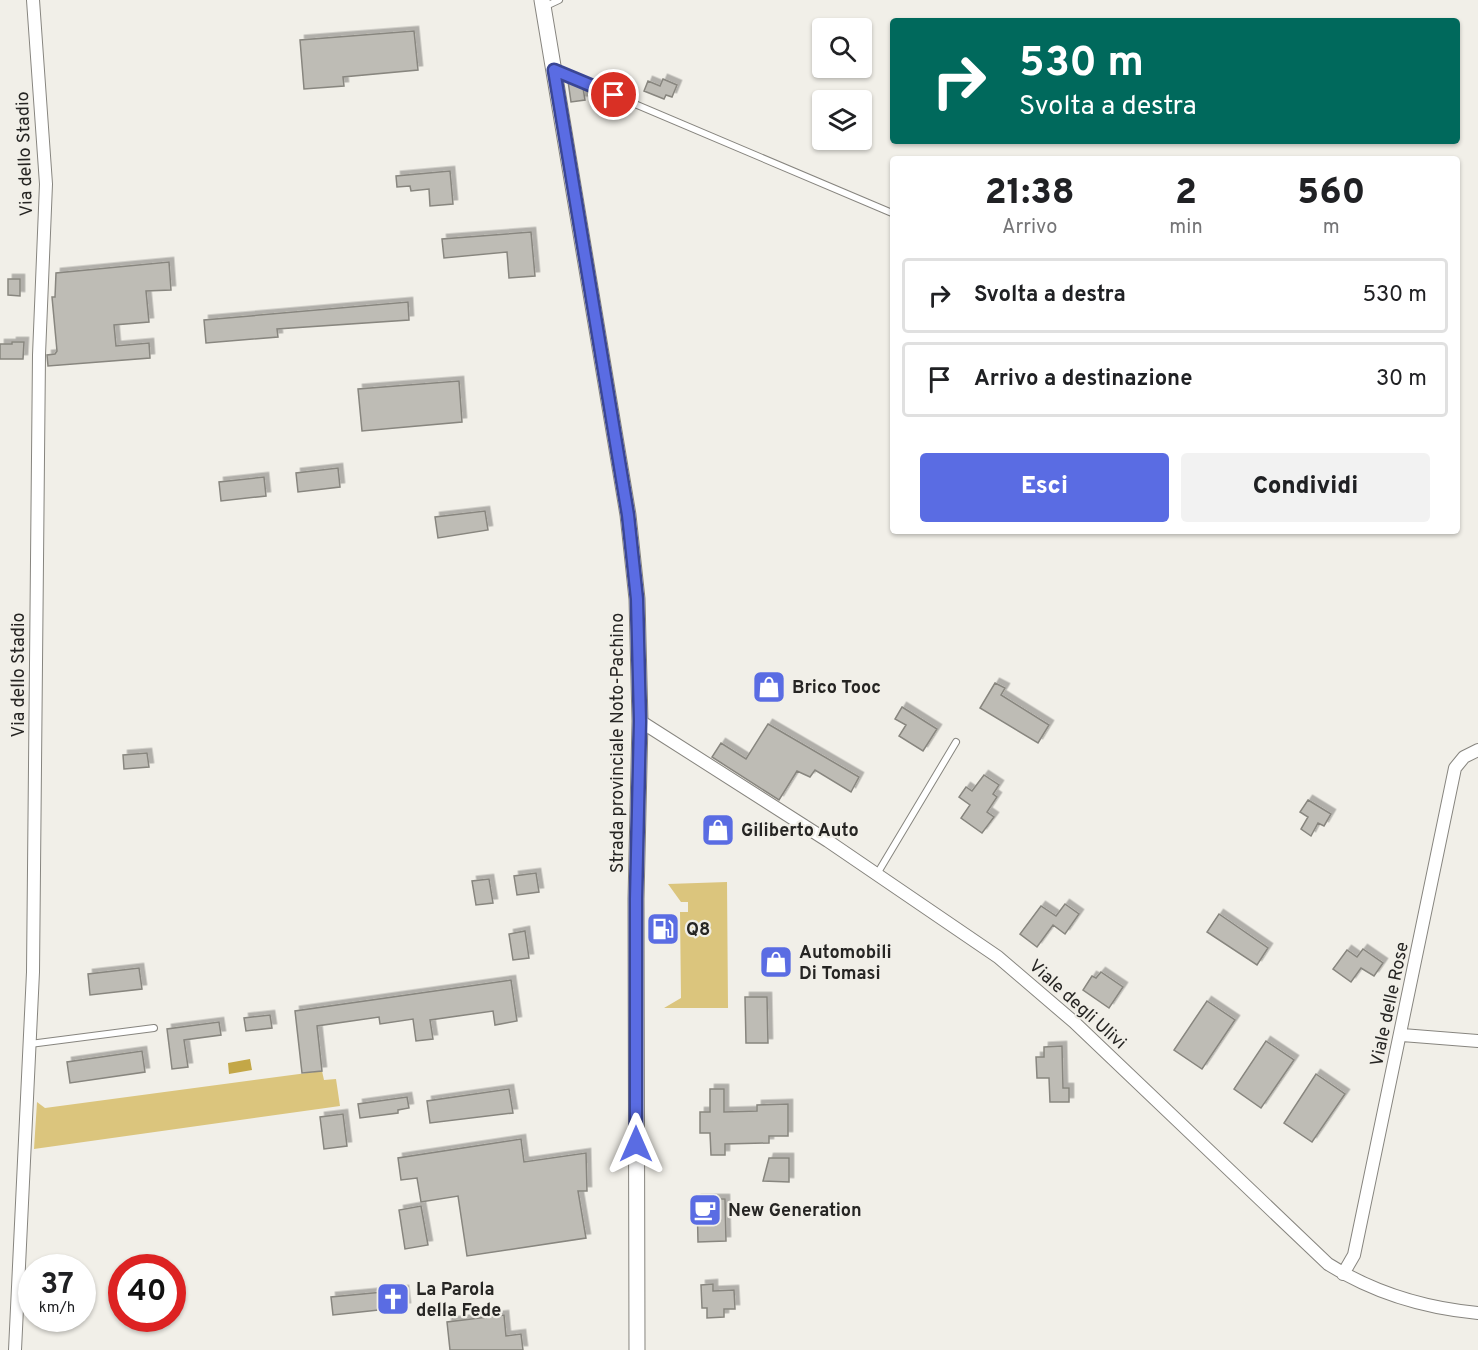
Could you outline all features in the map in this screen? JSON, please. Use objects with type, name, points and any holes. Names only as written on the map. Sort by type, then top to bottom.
[{"type":"street","name":"Via dello Stadio","points":[[15,1350],[30,1044],[35,854],[39,355],[46,184],[33,0]]},
{"type":"street","name":"Strada provinciale Noto-Pachino","points":[[542,3],[628,515],[637,599],[640,721],[636,899],[637,1350]]},
{"type":"street","name":"Viale degli Ulivi","points":[[640,721],[877,874],[998,957],[1074,1022],[1328,1264],[1370,1287],[1413,1302],[1445,1310],[1478,1313]]},
{"type":"street","name":"Viale delle Rose","points":[[1343,1274],[1354,1255],[1455,768],[1464,757],[1478,750]]},
{"type":"street","points":[[1401,1035],[1478,1041]]},
{"type":"lane","points":[[542,3],[559,0]]},
{"type":"lane","points":[[554,70],[890,212]]},
{"type":"lane","points":[[877,874],[956,742]]},
{"type":"lane","points":[[30,1044],[154,1028]]},
{"type":"shaded area","points":[[727,882],[728,1008],[664,1008],[681,998],[680,912],[688,912],[688,902],[681,902],[668,884]]},
{"type":"shaded area","points":[[250,1059],[252,1070],[229,1074],[228,1063]]},
{"type":"shaded area","points":[[322,1071],[324,1080],[336,1079],[340,1106],[34,1149],[37,1102],[45,1108]]},
{"type":"building","points":[[414,31],[418,70],[343,77],[344,86],[304,89],[300,40]]},
{"type":"building","points":[[663,79],[677,85],[672,97],[666,95],[664,99],[644,91],[648,81],[660,86]]},
{"type":"building","points":[[568,81],[583,88],[585,100],[571,102]]},
{"type":"building","points":[[450,171],[453,204],[430,206],[429,189],[411,191],[410,186],[397,187],[396,176]]},
{"type":"building","points":[[531,232],[535,276],[509,278],[507,252],[444,258],[442,239]]},
{"type":"building","points":[[169,262],[171,290],[146,291],[149,322],[114,325],[116,346],[149,343],[150,358],[48,366],[47,355],[55,354],[57,351],[52,297],[55,297],[56,273]]},
{"type":"building","points":[[8,279],[20,279],[20,296],[8,295]]},
{"type":"building","points":[[408,302],[409,320],[277,329],[278,337],[206,343],[204,320]]},
{"type":"building","points":[[12,342],[24,342],[23,359],[0,359],[0,344],[12,344]]},
{"type":"building","points":[[459,381],[462,422],[362,431],[358,389]]},
{"type":"building","points":[[338,468],[340,487],[298,492],[296,473]]},
{"type":"building","points":[[264,477],[266,496],[221,501],[219,482]]},
{"type":"building","points":[[485,511],[488,530],[438,538],[435,517]]},
{"type":"building","points":[[995,683],[1005,688],[1001,695],[1049,725],[1038,743],[980,708]]},
{"type":"building","points":[[902,707],[937,729],[923,751],[899,736],[906,725],[895,719]]},
{"type":"building","points":[[768,724],[859,777],[851,792],[815,770],[810,777],[797,771],[779,800],[712,757],[721,743],[746,759]]},
{"type":"building","points":[[147,753],[149,767],[124,769],[123,755]]},
{"type":"building","points":[[984,775],[999,785],[993,794],[997,797],[987,812],[994,817],[982,833],[961,818],[970,805],[959,797],[966,787],[972,791]]},
{"type":"building","points":[[1308,800],[1331,814],[1324,826],[1318,823],[1311,836],[1301,829],[1308,817],[1300,812]]},
{"type":"building","points":[[536,873],[539,892],[517,895],[514,876]]},
{"type":"building","points":[[489,879],[493,903],[476,905],[472,881]]},
{"type":"building","points":[[1065,904],[1079,914],[1065,934],[1053,925],[1037,947],[1020,934],[1041,906],[1056,916]]},
{"type":"building","points":[[1219,914],[1268,948],[1257,965],[1207,932]]},
{"type":"building","points":[[654,920],[671,921],[671,937],[654,937]]},
{"type":"building","points":[[525,931],[529,958],[513,960],[509,934]]},
{"type":"building","points":[[1363,949],[1383,963],[1374,976],[1361,968],[1351,982],[1333,969],[1347,950],[1357,957]]},
{"type":"building","points":[[139,968],[142,989],[90,995],[88,974]]},
{"type":"building","points":[[1101,972],[1123,987],[1109,1008],[1083,990],[1092,976],[1096,978]]},
{"type":"building","points":[[511,980],[517,1021],[495,1025],[493,1011],[430,1020],[433,1039],[416,1041],[413,1019],[380,1024],[379,1017],[317,1026],[322,1071],[302,1073],[295,1011]]},
{"type":"building","points":[[745,997],[767,997],[768,1043],[746,1043]]},
{"type":"building","points":[[1207,1001],[1235,1020],[1202,1069],[1174,1050]]},
{"type":"building","points":[[270,1015],[272,1028],[246,1031],[244,1018]]},
{"type":"building","points":[[219,1022],[221,1035],[184,1040],[188,1067],[172,1069],[167,1029]]},
{"type":"building","points":[[1266,1041],[1294,1060],[1261,1108],[1234,1089]]},
{"type":"building","points":[[1062,1046],[1063,1088],[1069,1088],[1069,1102],[1050,1102],[1049,1078],[1037,1078],[1036,1057],[1044,1057],[1044,1047]]},
{"type":"building","points":[[142,1051],[145,1072],[70,1083],[67,1062]]},
{"type":"building","points":[[1316,1074],[1345,1094],[1312,1142],[1284,1123]]},
{"type":"building","points":[[509,1089],[513,1113],[430,1123],[427,1101]]},
{"type":"building","points":[[710,1089],[724,1089],[724,1112],[757,1111],[757,1105],[788,1104],[788,1136],[769,1136],[769,1143],[725,1144],[725,1155],[711,1155],[710,1133],[700,1133],[700,1112],[710,1112]]},
{"type":"building","points":[[407,1097],[409,1108],[398,1110],[398,1113],[360,1118],[358,1104]]},
{"type":"building","points":[[343,1114],[347,1146],[324,1149],[320,1117]]},
{"type":"building","points":[[521,1139],[524,1162],[586,1153],[587,1191],[578,1191],[586,1238],[467,1256],[458,1196],[421,1202],[417,1178],[401,1180],[398,1158]]},
{"type":"building","points":[[769,1158],[789,1158],[789,1182],[763,1181]]},
{"type":"building","points":[[697,1199],[725,1199],[726,1241],[698,1242]]},
{"type":"building","points":[[421,1206],[428,1245],[405,1249],[399,1210]]},
{"type":"building","points":[[713,1284],[713,1291],[734,1290],[735,1309],[724,1309],[724,1317],[707,1318],[707,1308],[702,1308],[701,1285]]},
{"type":"building","points":[[404,1290],[406,1307],[333,1315],[331,1297]]},
{"type":"building","points":[[504,1315],[506,1336],[521,1334],[523,1350],[450,1350],[447,1322]]},
{"type":"place","name":"Brico Tooc","points":[[769,687]]},
{"type":"place","name":"Giliberto Auto","points":[[718,830]]},
{"type":"place","name":"Q8","points":[[663,929]]},
{"type":"place","name":"Automobili Di Tomasi","points":[[776,962]]},
{"type":"place","name":"New Generation","points":[[705,1210]]},
{"type":"place","name":"La Parola della Fede","points":[[393,1299]]},
{"type":"route","points":[[614,95],[554,70],[628,515],[637,599],[640,721],[636,899],[636,1144]]}]
